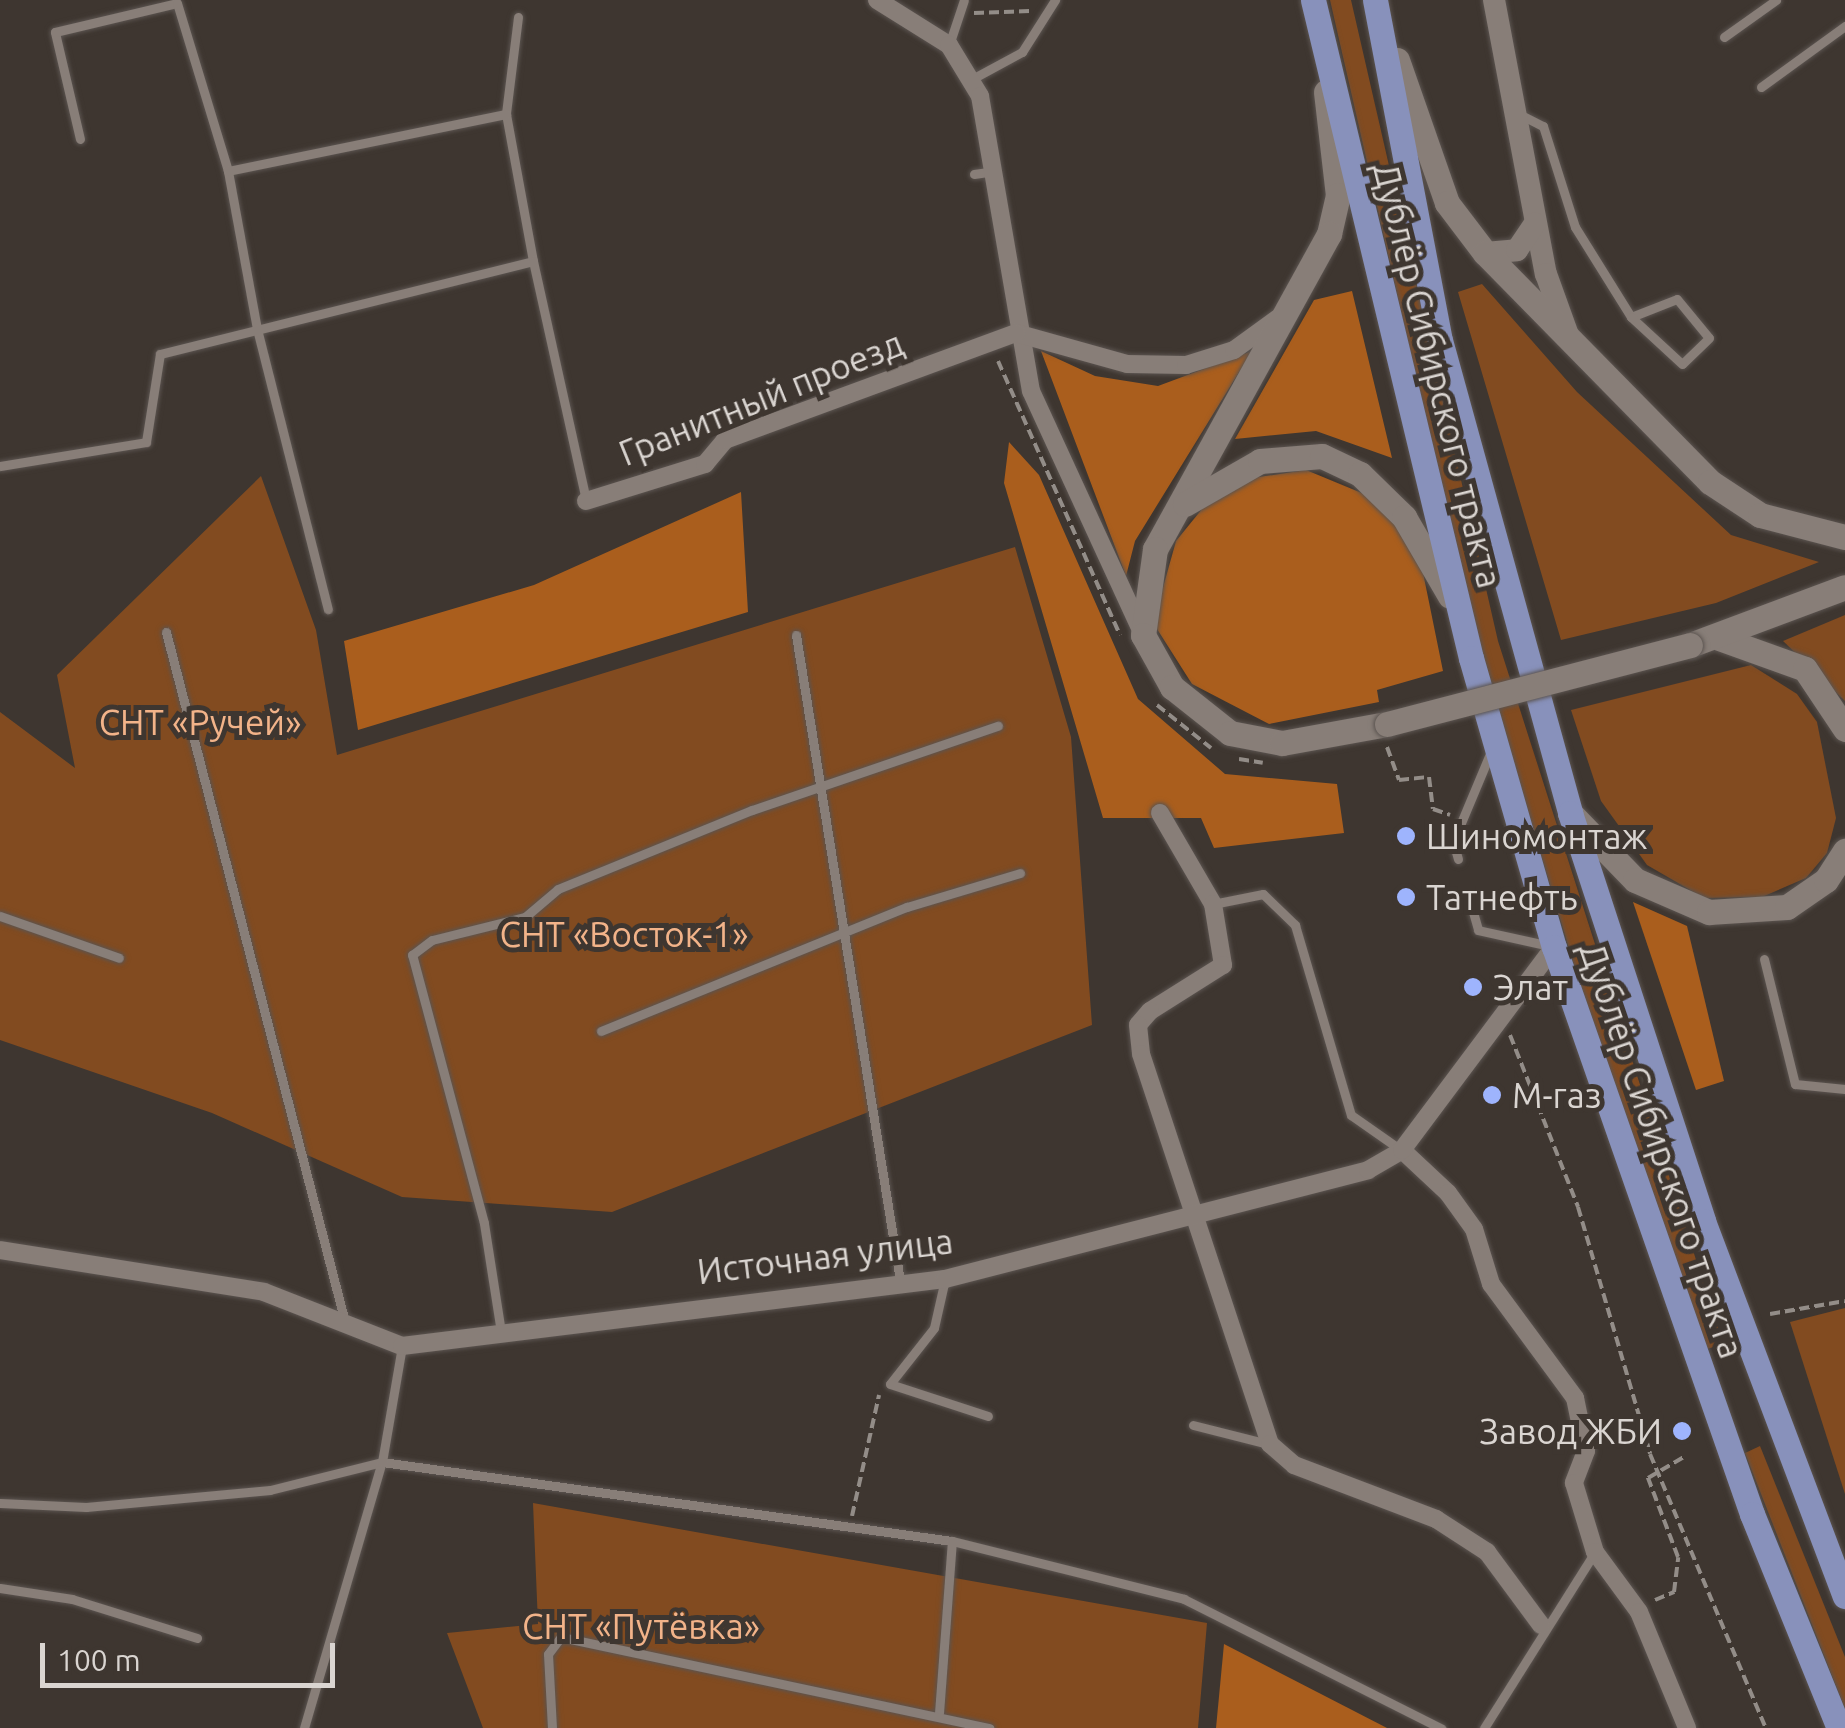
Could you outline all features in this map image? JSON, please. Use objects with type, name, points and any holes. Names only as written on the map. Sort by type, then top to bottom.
[{"type":"main road","name":"Дублёр Сибирского тракта","points":[[1314,0],[1320,38],[1472,658],[1554,947],[1746,1495],[1838,1728]]},
{"type":"main road","name":"Дублёр Сибирского тракта","points":[[1378,0],[1440,340],[1570,812],[1703,1221],[1845,1596]]},
{"type":"main road","points":[[1378,0],[1419,142],[1447,203],[1485,252],[1710,482],[1760,515],[1845,537]]},
{"type":"main road","points":[[1320,38],[1338,195],[1298,298],[1171,518],[1146,571],[1143,636],[1172,687],[1230,733],[1282,743],[1386,733],[1719,638],[1845,588]]},
{"type":"main road","points":[[1171,518],[1260,461],[1305,454],[1344,464],[1424,542],[1472,658]]},
{"type":"main road","points":[[1719,638],[1805,668],[1845,729]]},
{"type":"main road","points":[[1570,812],[1635,880],[1709,912],[1787,906],[1826,880],[1845,851]]},
{"type":"street","points":[[877,0],[948,45],[972,79],[998,171],[1016,333],[1039,409],[1143,636]]},
{"type":"street","points":[[1494,0],[1536,224],[1569,338]]},
{"type":"street","points":[[1485,252],[1517,250],[1536,224]]},
{"type":"street","points":[[1016,333],[1127,364],[1186,366],[1234,350],[1298,298]]},
{"type":"street","name":"Гранитный проезд","points":[[586,501],[705,464],[725,440],[1016,333]]},
{"type":"street","points":[[1160,812],[1213,904],[1223,965],[1138,1025],[1270,1444],[1294,1465],[1436,1520],[1487,1552],[1541,1625]]},
{"type":"street","name":"Источная улица","points":[[0,1250],[264,1292],[402,1346],[900,1281],[945,1279],[1368,1170],[1407,1144],[1554,947]]},
{"type":"street","points":[[1407,1144],[1466,1217],[1491,1284],[1576,1398],[1586,1451],[1574,1482],[1595,1552],[1632,1603],[1687,1728]]},
{"type":"lane","points":[[948,45],[964,0]]},
{"type":"lane","points":[[972,79],[1022,52],[1055,0]]},
{"type":"lane","points":[[1724,37],[1776,0]]},
{"type":"lane","points":[[80,139],[55,32],[177,3],[228,171],[257,330],[328,609]]},
{"type":"lane","points":[[518,16],[506,114],[533,262],[586,501]]},
{"type":"lane","points":[[1761,87],[1845,26]]},
{"type":"lane","points":[[1512,110],[1543,126],[1576,227],[1630,318],[1682,364],[1709,338],[1677,299],[1630,318]]},
{"type":"lane","points":[[228,171],[506,114]]},
{"type":"lane","points":[[974,174],[998,171]]},
{"type":"lane","points":[[0,466],[146,442],[160,354],[533,262]]},
{"type":"lane","points":[[166,632],[346,1325]]},
{"type":"lane","points":[[796,635],[900,1281]]},
{"type":"lane","points":[[502,1334],[484,1223],[412,955],[432,940],[525,917],[558,890],[998,726]]},
{"type":"lane","points":[[1458,859],[1453,842],[1494,744]]},
{"type":"lane","points":[[601,1032],[847,938],[907,906],[1020,872]]},
{"type":"lane","points":[[1213,904],[1263,894],[1295,926],[1351,1115],[1407,1144]]},
{"type":"lane","points":[[1469,898],[1478,930],[1554,947]]},
{"type":"lane","points":[[0,916],[119,958]]},
{"type":"lane","points":[[1764,959],[1795,1084],[1845,1089]]},
{"type":"lane","points":[[945,1279],[934,1328],[890,1384],[988,1416]]},
{"type":"lane","points":[[304,1728],[382,1462],[402,1346]]},
{"type":"lane","points":[[1193,1424],[1270,1444]]},
{"type":"lane","points":[[0,1504],[86,1507],[270,1490],[382,1462],[952,1541],[1184,1599],[1441,1728]]},
{"type":"lane","points":[[939,1713],[952,1541]]},
{"type":"lane","points":[[1484,1728],[1541,1625],[1595,1552]]},
{"type":"lane","points":[[0,1588],[72,1598],[197,1638]]},
{"type":"lane","points":[[552,1728],[548,1654],[560,1637],[939,1713],[989,1728]]},
{"type":"path","points":[[959,14],[1048,10]]},
{"type":"path","points":[[1386,733],[1400,780],[1429,777],[1433,809]]},
{"type":"path","points":[[1502,1012],[1578,1207],[1657,1472],[1766,1728]]},
{"type":"path","points":[[1770,1314],[1845,1301]]},
{"type":"path","points":[[850,1526],[875,1399],[890,1384]]},
{"type":"path","points":[[1632,1603],[1674,1592],[1678,1557],[1648,1478],[1684,1457]]},
{"type":"green space","points":[[1330,0],[1351,0],[1498,641],[1723,1344],[1707,1349],[1595,1035],[1474,631]]},
{"type":"green space","points":[[1482,284],[1577,392],[1731,535],[1819,562],[1716,603],[1561,640],[1458,292]]},
{"type":"green space","name":"СНТ «Восток-1»","points":[[261,476],[316,630],[337,755],[1015,547],[1071,737],[1092,1025],[612,1212],[402,1197],[212,1113],[0,1040],[0,712],[75,768],[57,675]]},
{"type":"green space","points":[[1845,615],[1845,701],[1783,641]]},
{"type":"green space","points":[[1751,665],[1797,694],[1817,722],[1836,818],[1827,853],[1806,878],[1762,897],[1704,898],[1647,865],[1601,801],[1571,710]]},
{"type":"green space","points":[[1845,1308],[1845,1494],[1790,1322]]},
{"type":"green space","points":[[1760,1446],[1845,1657],[1845,1709],[1745,1453]]},
{"type":"green space","name":"СНТ «Путёвка»","points":[[533,1503],[1207,1623],[1198,1728],[483,1728],[447,1633],[538,1624]]},
{"type":"shaded area","points":[[1352,291],[1392,458],[1316,431],[1235,439],[1314,300]]},
{"type":"shaded area","points":[[1041,351],[1095,376],[1158,386],[1252,351],[1135,541],[1126,576]]},
{"type":"shaded area","points":[[1009,442],[1039,475],[1138,699],[1225,774],[1337,784],[1344,833],[1214,848],[1201,818],[1103,818],[1004,483]]},
{"type":"shaded area","points":[[1306,470],[1369,496],[1418,548],[1443,671],[1377,690],[1379,702],[1269,724],[1192,684],[1157,629],[1157,609],[1176,541],[1211,498],[1246,479]]},
{"type":"shaded area","points":[[741,492],[748,612],[358,730],[344,641],[534,585]]},
{"type":"shaded area","points":[[1633,902],[1687,926],[1724,1081],[1696,1090]]},
{"type":"shaded area","points":[[1224,1644],[1387,1728],[1216,1728]]},
{"type":"place","name":"Шиномонтаж","points":[[1406,836]]},
{"type":"place","name":"Татнефть","points":[[1406,897]]},
{"type":"place","name":"Элат","points":[[1473,987]]},
{"type":"place","name":"М-газ","points":[[1492,1095]]},
{"type":"place","name":"Завод ЖБИ","points":[[1682,1431]]},
{"type":"park label","name":"СНТ «Ручей»","points":[[200,722]]}]
